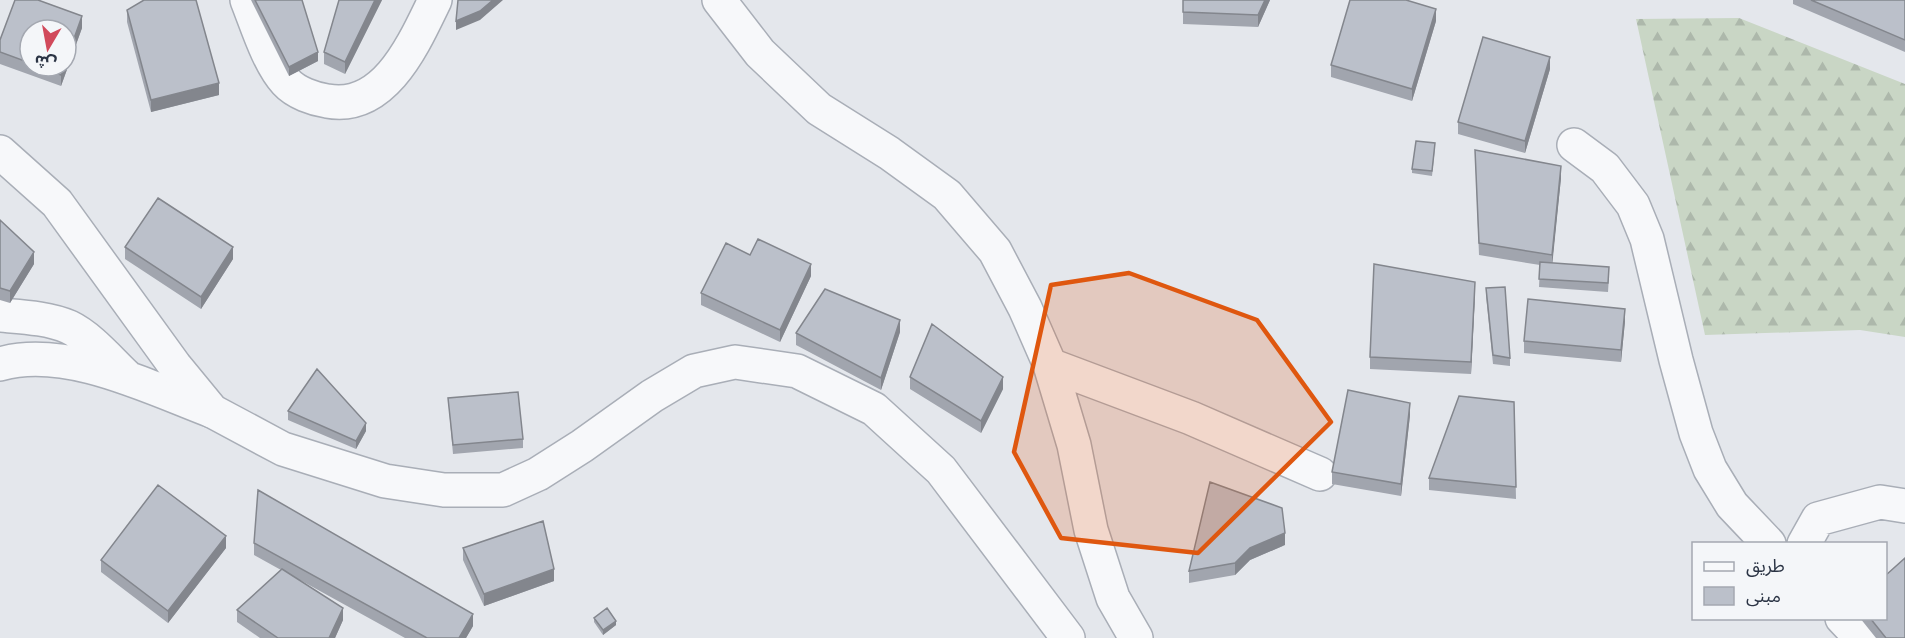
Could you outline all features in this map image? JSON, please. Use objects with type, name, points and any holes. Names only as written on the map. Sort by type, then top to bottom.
[{"type":"street","points":[[247,0],[273,62],[287,83],[314,99],[338,103],[354,102],[392,76],[418,35],[435,0]]},
{"type":"street","points":[[719,0],[760,53],[819,110],[889,153],[947,195],[995,251],[1025,308],[1050,365],[1074,446],[1091,530],[1113,598],[1136,638]]},
{"type":"street","points":[[1574,145],[1605,168],[1633,205],[1647,239],[1676,360],[1696,433],[1710,469],[1732,505],[1768,542]]},
{"type":"street","points":[[0,152],[57,203],[175,366],[212,411]]},
{"type":"street","points":[[0,315],[34,318],[69,327],[92,344],[126,376]]},
{"type":"street","points":[[0,364],[31,359],[60,361],[126,376],[212,411],[283,449],[385,481],[444,489],[503,490],[538,474],[652,396],[694,371],[735,362],[797,371],[874,409],[941,470],[1068,638]]},
{"type":"street","points":[[1050,365],[1191,418],[1320,474]]},
{"type":"street","points":[[1805,542],[1818,519],[1880,502],[1905,506]]},
{"type":"street","points":[[1844,620],[1861,638]]},
{"type":"highlighted area","points":[[1129,273],[1257,320],[1331,422],[1198,553],[1061,538],[1014,452],[1051,285]]},
{"type":"green space","points":[[1739,18],[1905,84],[1905,337],[1860,330],[1705,335],[1636,19]]},
{"type":"building","points":[[15,0],[38,0],[82,16],[78,27],[78,18],[18,18],[18,59],[0,52],[0,40]]},
{"type":"building","points":[[144,0],[196,0],[219,83],[151,100],[127,10]]},
{"type":"building","points":[[255,0],[302,0],[318,52],[289,67]]},
{"type":"building","points":[[339,0],[375,0],[345,62],[324,52]]},
{"type":"building","points":[[458,0],[493,0],[480,11],[456,21]]},
{"type":"building","points":[[1183,0],[1265,0],[1258,15],[1183,12]]},
{"type":"building","points":[[1350,0],[1406,0],[1436,9],[1412,89],[1331,65]]},
{"type":"building","points":[[1811,0],[1905,0],[1905,40]]},
{"type":"building","points":[[1483,37],[1550,57],[1525,141],[1458,122]]},
{"type":"building","points":[[1416,141],[1435,143],[1432,171],[1412,169]]},
{"type":"building","points":[[1475,150],[1561,166],[1552,255],[1479,243]]},
{"type":"building","points":[[158,198],[233,247],[201,297],[125,247]]},
{"type":"building","points":[[0,220],[34,252],[10,291],[0,288]]},
{"type":"building","points":[[758,239],[811,264],[780,330],[701,293],[726,243],[750,255]]},
{"type":"building","points":[[1540,262],[1609,267],[1608,283],[1539,279]]},
{"type":"building","points":[[1374,264],[1475,282],[1471,362],[1370,357]]},
{"type":"building","points":[[1505,287],[1510,358],[1493,355],[1486,288]]},
{"type":"building","points":[[825,289],[900,320],[881,378],[796,333]]},
{"type":"building","points":[[1528,299],[1625,309],[1621,350],[1524,341]]},
{"type":"building","points":[[932,324],[1003,377],[981,421],[910,377]]},
{"type":"building","points":[[317,369],[366,423],[356,441],[288,411]]},
{"type":"building","points":[[1348,390],[1410,403],[1401,484],[1332,472]]},
{"type":"building","points":[[518,392],[523,439],[453,445],[448,398]]},
{"type":"building","points":[[1459,396],[1514,402],[1516,487],[1429,478]]},
{"type":"building","points":[[1210,482],[1282,508],[1285,533],[1250,548],[1235,563],[1189,571]]},
{"type":"building","points":[[158,485],[226,536],[168,611],[101,560]]},
{"type":"building","points":[[258,490],[473,614],[459,638],[427,638],[254,543]]},
{"type":"building","points":[[543,521],[554,569],[484,594],[463,548]]},
{"type":"building","points":[[1905,558],[1905,638],[1886,638],[1872,620],[1887,620],[1887,574]]},
{"type":"building","points":[[282,569],[343,608],[329,638],[278,638],[237,610]]},
{"type":"building","points":[[607,608],[616,621],[603,630],[594,618]]}]
